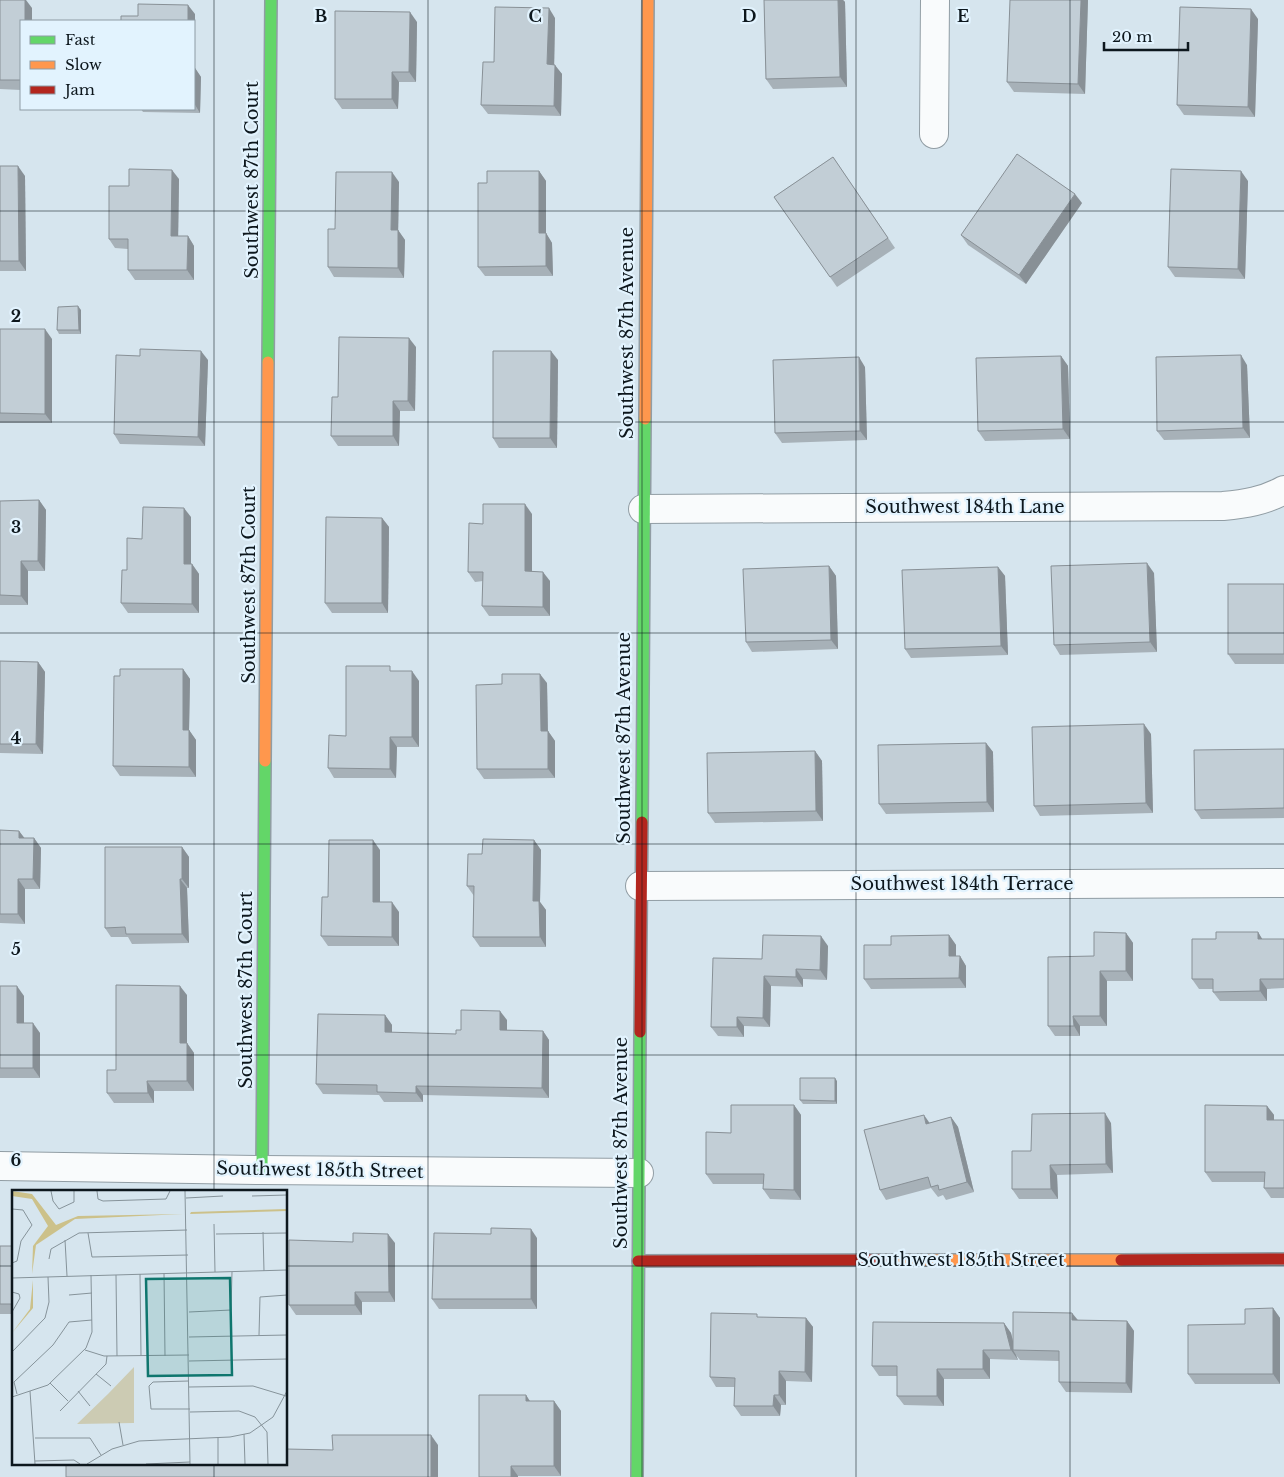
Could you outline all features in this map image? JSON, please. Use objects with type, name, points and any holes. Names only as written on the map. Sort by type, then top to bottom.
[{"type":"street","name":"Southwest 87th Court","points":[[262,1170],[271,0]]},
{"type":"street","name":"Southwest 87th Avenue","points":[[637,1477],[648,0]]},
{"type":"street","points":[[934,134],[935,0]]},
{"type":"street","name":"Southwest 184th Lane","points":[[644,509],[1223,506],[1248,504],[1269,498],[1284,490]]},
{"type":"street","name":"Southwest 184th Terrace","points":[[640,886],[1284,882]]},
{"type":"street","name":"Southwest 185th Street","points":[[0,1166],[639,1173]]},
{"type":"street","name":"Southwest 185th Street","points":[[638,1261],[1284,1259]]},
{"type":"building","points":[[0,0],[25,0],[25,20],[20,20],[20,80],[0,80]]},
{"type":"building","points":[[764,0],[838,0],[840,77],[766,79]]},
{"type":"building","points":[[1010,0],[1081,0],[1078,84],[1007,82]]},
{"type":"building","points":[[138,4],[188,5],[188,20],[121,20],[121,16],[138,16]]},
{"type":"building","points":[[495,7],[549,8],[547,64],[555,65],[554,106],[481,105],[483,62],[494,62]]},
{"type":"building","points":[[1180,7],[1251,9],[1248,107],[1177,105]]},
{"type":"building","points":[[335,11],[410,12],[409,72],[392,72],[392,99],[335,99]]},
{"type":"building","points":[[1017,154],[1075,194],[1019,275],[961,235]]},
{"type":"building","points":[[833,157],[888,238],[830,277],[774,197]]},
{"type":"building","points":[[0,166],[18,166],[19,261],[0,261]]},
{"type":"building","points":[[129,169],[172,170],[171,236],[188,236],[187,270],[128,270],[128,239],[109,239],[109,186],[129,186]]},
{"type":"building","points":[[1171,169],[1241,171],[1238,269],[1168,267]]},
{"type":"building","points":[[487,171],[539,171],[539,233],[546,233],[546,266],[478,267],[478,183],[487,183]]},
{"type":"building","points":[[336,172],[392,172],[391,230],[398,230],[398,268],[328,267],[328,229],[335,229]]},
{"type":"building","points":[[78,306],[79,330],[57,330],[58,307]]},
{"type":"building","points":[[0,329],[45,329],[45,414],[0,413]]},
{"type":"building","points":[[339,337],[409,338],[408,401],[393,401],[393,436],[331,436],[332,397],[338,397]]},
{"type":"building","points":[[140,349],[201,351],[198,437],[114,434],[116,355],[140,356]]},
{"type":"building","points":[[493,351],[551,351],[550,438],[493,438]]},
{"type":"building","points":[[1241,355],[1243,428],[1157,431],[1156,357]]},
{"type":"building","points":[[1061,356],[1063,429],[978,431],[976,358]]},
{"type":"building","points":[[859,357],[860,431],[775,433],[773,360]]},
{"type":"building","points":[[39,500],[38,561],[21,561],[21,596],[0,595],[0,501]]},
{"type":"building","points":[[483,504],[525,504],[525,571],[543,572],[543,607],[482,606],[483,572],[468,572],[469,523],[483,524]]},
{"type":"building","points":[[143,507],[184,508],[184,564],[192,564],[192,604],[121,603],[122,570],[127,570],[127,538],[142,539]]},
{"type":"building","points":[[326,517],[382,518],[382,603],[325,603]]},
{"type":"building","points":[[1147,563],[1150,642],[1054,645],[1051,566]]},
{"type":"building","points":[[829,566],[831,640],[746,642],[743,569]]},
{"type":"building","points":[[998,567],[1001,646],[905,649],[902,570]]},
{"type":"building","points":[[1228,584],[1284,584],[1284,654],[1228,654]]},
{"type":"building","points":[[0,661],[38,662],[36,744],[0,744]]},
{"type":"building","points":[[346,666],[390,666],[390,671],[412,671],[412,737],[390,737],[390,769],[328,768],[329,735],[346,736]]},
{"type":"building","points":[[120,669],[183,669],[183,730],[189,730],[189,767],[113,766],[114,676],[120,676]]},
{"type":"building","points":[[502,674],[540,674],[541,731],[548,731],[548,769],[477,769],[476,685],[502,684]]},
{"type":"building","points":[[1144,724],[1146,803],[1034,806],[1032,727]]},
{"type":"building","points":[[986,743],[987,802],[879,804],[878,745]]},
{"type":"building","points":[[1284,749],[1284,808],[1195,810],[1194,750]]},
{"type":"building","points":[[815,751],[816,811],[708,813],[707,753]]},
{"type":"building","points":[[0,830],[19,831],[19,838],[34,838],[33,879],[18,879],[18,914],[0,914]]},
{"type":"building","points":[[483,839],[534,840],[533,901],[539,901],[540,937],[473,937],[474,886],[467,886],[468,854],[482,854]]},
{"type":"building","points":[[329,840],[373,840],[373,902],[392,902],[392,937],[321,936],[322,897],[328,897]]},
{"type":"building","points":[[105,847],[182,847],[182,879],[180,879],[182,934],[126,934],[125,927],[105,928]]},
{"type":"building","points":[[1094,932],[1126,933],[1126,971],[1100,971],[1100,1016],[1073,1016],[1074,1026],[1048,1026],[1048,957],[1094,956]]},
{"type":"building","points":[[1216,932],[1258,932],[1258,939],[1284,939],[1284,979],[1260,979],[1260,991],[1213,992],[1213,979],[1192,979],[1192,939],[1216,939]]},
{"type":"building","points":[[763,935],[821,936],[820,970],[796,969],[796,977],[764,976],[763,1018],[737,1017],[737,1027],[711,1027],[713,958],[762,959]]},
{"type":"building","points":[[949,935],[949,956],[960,956],[959,978],[864,979],[864,945],[891,945],[891,936]]},
{"type":"building","points":[[116,985],[180,986],[180,1043],[187,1043],[187,1081],[147,1081],[148,1093],[107,1093],[107,1070],[116,1070]]},
{"type":"building","points":[[0,986],[17,986],[17,1023],[33,1023],[33,1068],[0,1068]]},
{"type":"building","points":[[461,1010],[500,1011],[500,1030],[543,1031],[542,1088],[416,1086],[416,1093],[377,1092],[377,1085],[316,1084],[318,1014],[385,1015],[385,1032],[456,1034],[456,1030],[461,1030]]},
{"type":"building","points":[[800,1078],[835,1078],[835,1101],[800,1100]]},
{"type":"building","points":[[731,1105],[794,1105],[794,1190],[763,1189],[764,1174],[706,1174],[706,1132],[731,1133]]},
{"type":"building","points":[[1205,1105],[1267,1106],[1267,1120],[1284,1120],[1284,1188],[1264,1188],[1265,1172],[1205,1172]]},
{"type":"building","points":[[1105,1113],[1106,1164],[1050,1165],[1051,1189],[1012,1189],[1012,1151],[1031,1151],[1032,1114]]},
{"type":"building","points":[[924,1115],[926,1124],[951,1117],[967,1182],[939,1190],[938,1185],[931,1187],[928,1177],[880,1190],[864,1130]]},
{"type":"building","points":[[491,1228],[531,1229],[531,1299],[432,1299],[434,1233],[491,1234]]},
{"type":"building","points":[[353,1233],[388,1234],[389,1292],[355,1292],[355,1305],[289,1305],[289,1240],[353,1242]]},
{"type":"building","points":[[0,1246],[12,1246],[12,1304],[0,1304]]},
{"type":"building","points":[[1273,1308],[1273,1374],[1188,1374],[1188,1325],[1245,1324],[1245,1309]]},
{"type":"building","points":[[1013,1312],[1072,1313],[1072,1320],[1127,1321],[1126,1383],[1059,1382],[1059,1351],[1013,1350]]},
{"type":"building","points":[[711,1313],[757,1314],[757,1317],[806,1318],[805,1372],[779,1371],[779,1395],[774,1395],[773,1406],[734,1406],[735,1378],[710,1377]]},
{"type":"building","points":[[873,1322],[1004,1323],[1011,1350],[983,1350],[983,1369],[937,1369],[937,1396],[897,1396],[897,1366],[872,1366]]},
{"type":"building","points":[[479,1395],[526,1395],[526,1401],[554,1401],[554,1466],[511,1466],[511,1477],[479,1477]]},
{"type":"building","points":[[332,1435],[431,1435],[431,1477],[66,1477],[66,1464],[288,1464],[288,1449],[333,1450]]},
{"type":"traffic: fast","points":[[268,362],[271,0]]},
{"type":"traffic: fast","points":[[642,822],[645,419]]},
{"type":"traffic: fast","points":[[262,1170],[265,761]]},
{"type":"traffic: fast","points":[[637,1477],[640,1032]]},
{"type":"traffic: slow","points":[[645,419],[648,0]]},
{"type":"traffic: slow","points":[[265,761],[268,362]]},
{"type":"traffic: slow","points":[[883,1260],[1121,1260]]},
{"type":"traffic: jam","points":[[640,1032],[642,822]]},
{"type":"traffic: jam","points":[[1121,1260],[1284,1259]]},
{"type":"traffic: jam","points":[[638,1261],[883,1260]]}]
